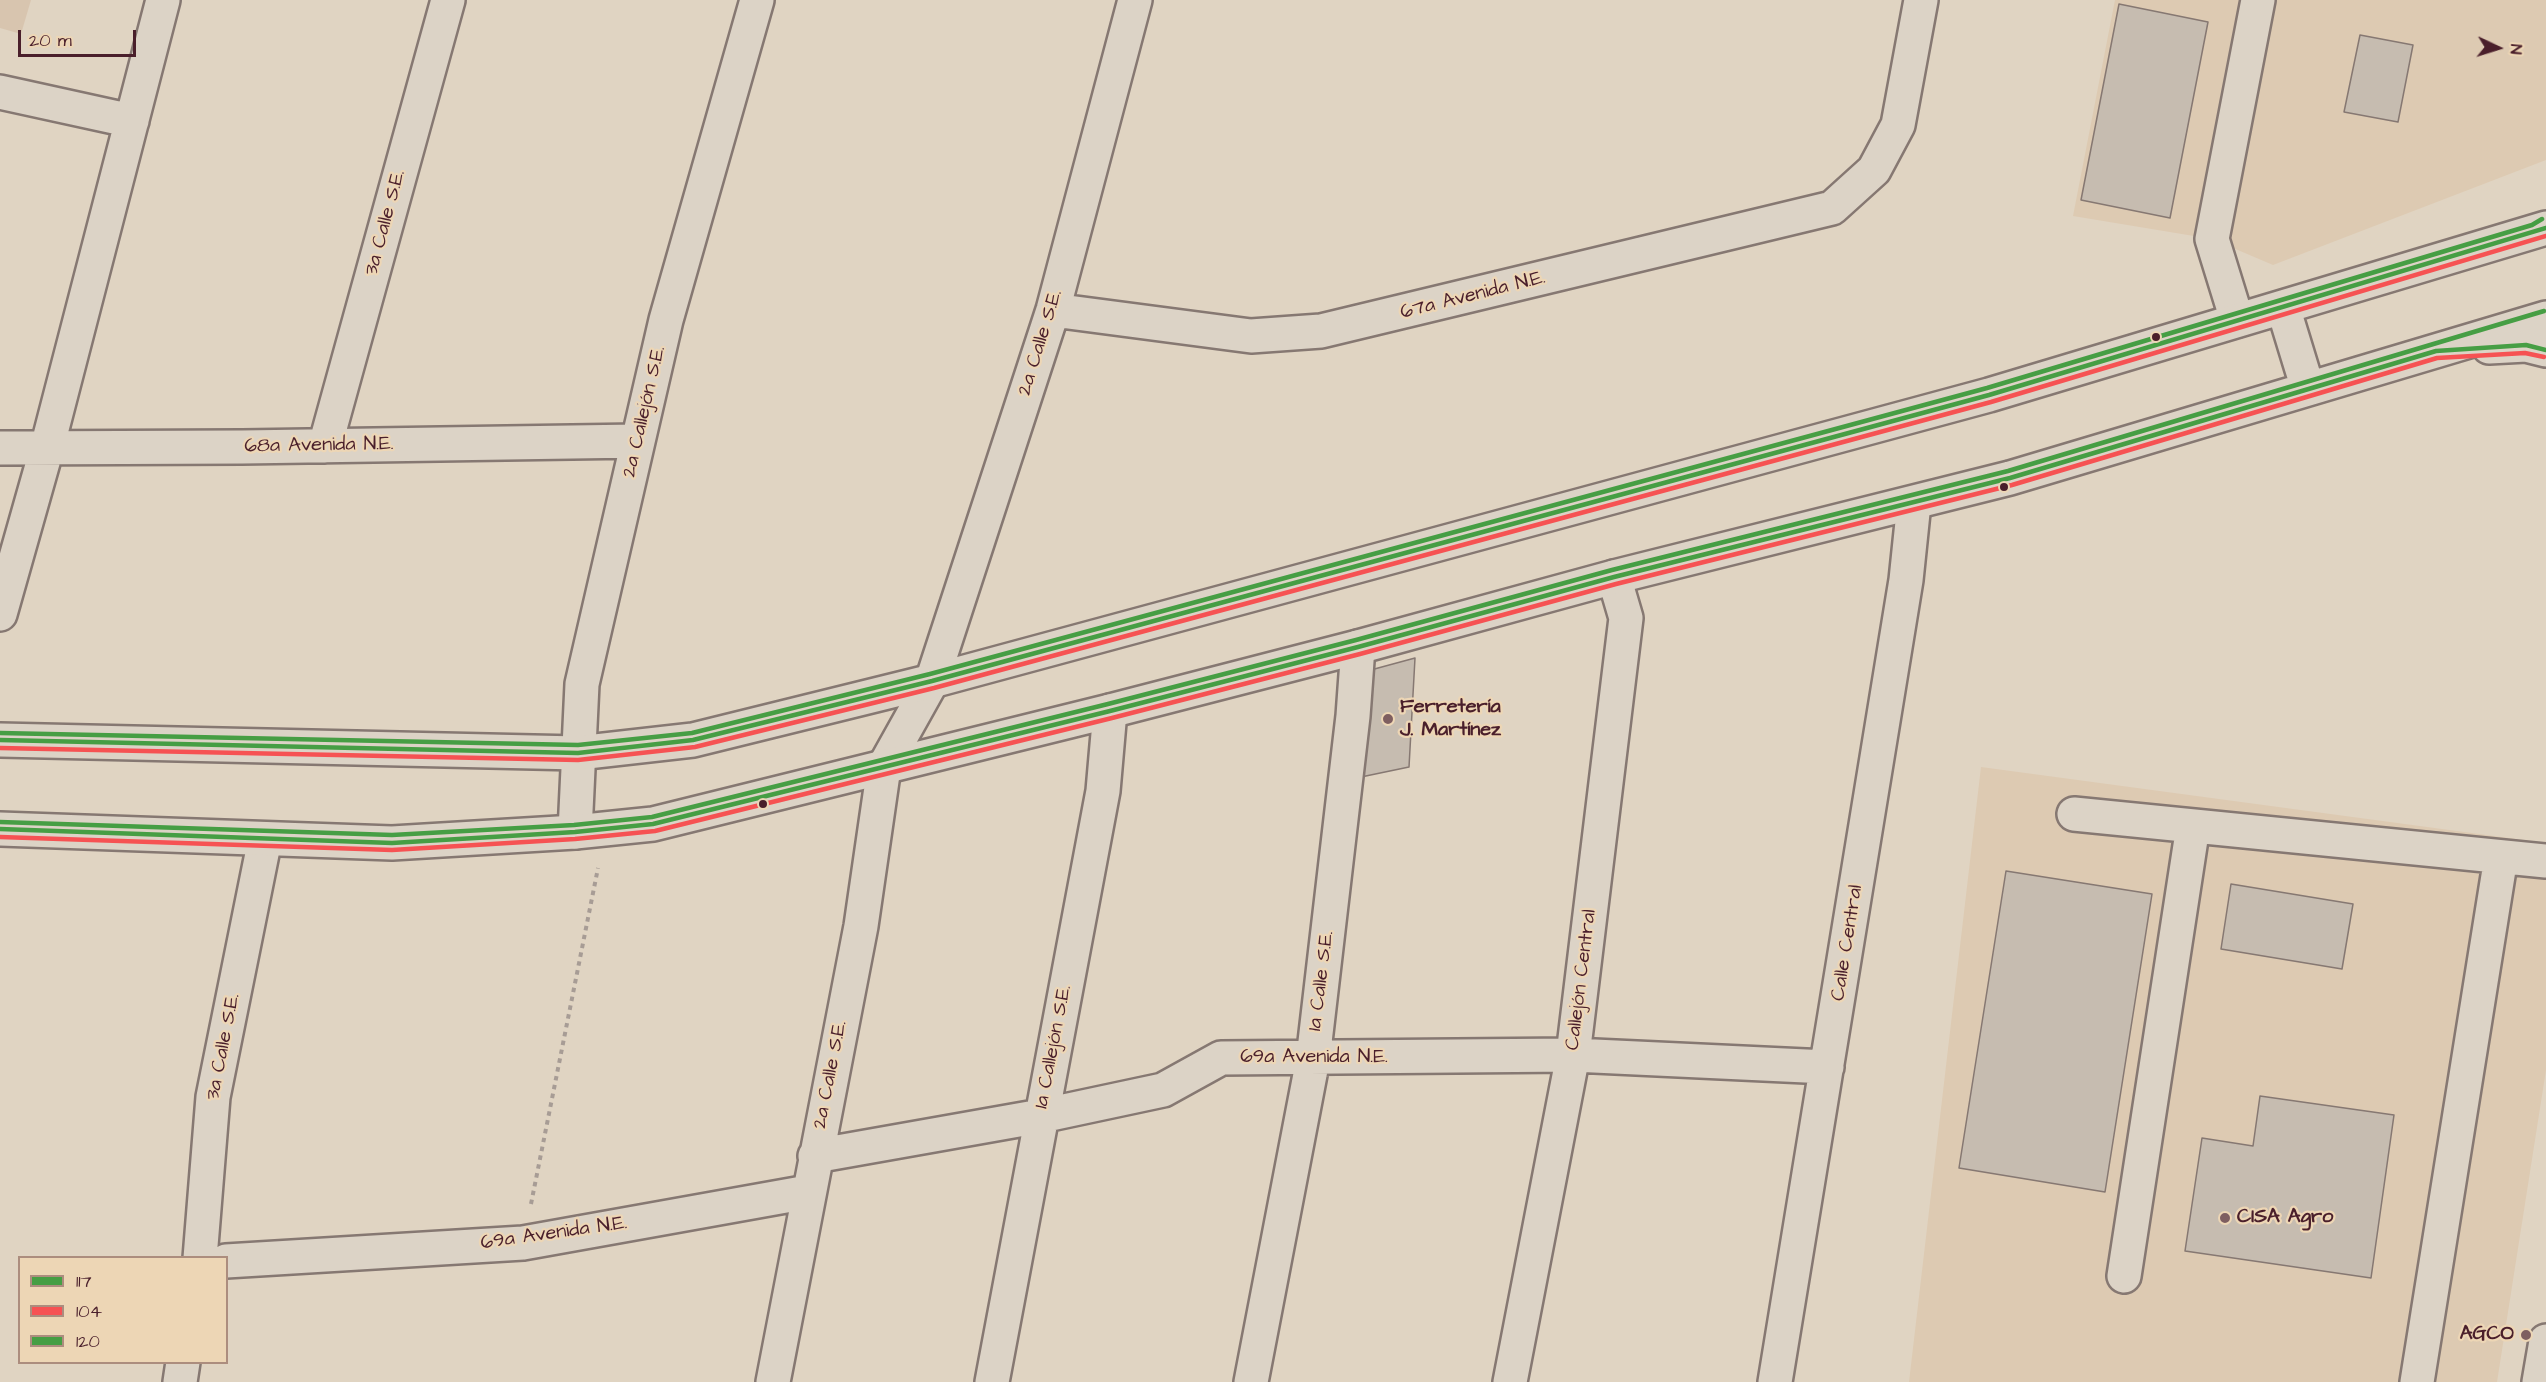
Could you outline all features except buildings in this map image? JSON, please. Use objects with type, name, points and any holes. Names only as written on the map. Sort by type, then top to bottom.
[{"type":"street","points":[[0,614],[47,447],[163,0]]},
{"type":"street","name":"3a Calle S.E.","points":[[325,446],[448,0]]},
{"type":"street","name":"2a Callejón S.E.","points":[[590,830],[578,753],[582,684],[666,320],[757,0]]},
{"type":"street","name":"2a Calle S.E.","points":[[773,1382],[861,926],[884,767],[932,681],[1053,310],[1135,0]]},
{"type":"street","name":"67a Avenida N.E.","points":[[1053,310],[1251,336],[1321,331],[1832,208],[1874,170],[1898,125],[1921,0]]},
{"type":"street","points":[[2237,320],[2212,240],[2258,0]]},
{"type":"street","points":[[0,92],[132,121]]},
{"type":"street","points":[[0,740],[578,753],[693,740],[932,681],[1989,395],[2542,228]]},
{"type":"street","points":[[2283,307],[2308,389]]},
{"type":"street","points":[[0,829],[392,843],[653,824],[1110,711],[1358,647],[1614,577],[2010,478],[2546,318]]},
{"type":"street","points":[[2436,351],[2526,345],[2546,350]]},
{"type":"street","name":"68a Avenida N.E.","points":[[0,448],[638,441]]},
{"type":"street","name":"Calle Central","points":[[1775,1382],[1906,580],[1914,503]]},
{"type":"street","name":"Callejón Central","points":[[1510,1382],[1573,1055],[1626,618],[1614,577]]},
{"type":"street","name":"1a Calle S.E.","points":[[1251,1382],[1313,1059],[1353,716],[1358,647]]},
{"type":"street","name":"1a Callejón S.E.","points":[[992,1382],[1103,791],[1110,711]]},
{"type":"street","points":[[2074,814],[2546,861]]},
{"type":"street","points":[[2124,1276],[2193,826]]},
{"type":"street","name":"3a Calle S.E.","points":[[200,1256],[213,1097],[265,839]]},
{"type":"street","points":[[2417,1382],[2501,857]]},
{"type":"street","name":"69a Avenida N.E.","points":[[815,1156],[1041,1116],[1163,1090],[1221,1058],[1573,1055],[1827,1067]]},
{"type":"street","name":"69a Avenida N.E.","points":[[228,1261],[523,1243],[808,1192]]},
{"type":"street","points":[[2539,1382],[2546,1341]]},
{"type":"street","points":[[180,1382],[183,1364]]},
{"type":"path","points":[[523,1243],[590,830]]},
{"type":"shaded area","points":[[0,0],[31,0],[21,34],[0,28]]},
{"type":"shaded area","points":[[2115,0],[2546,0],[2546,160],[2273,265],[2212,239],[2073,216]]},
{"type":"shaded area","name":"CISA Agro","points":[[1981,767],[2546,843],[2546,1070],[2497,1382],[1909,1382]]},
{"type":"transit line","name":"120","points":[[0,733],[578,745],[692,733],[930,674],[1987,388],[2532,225],[2542,219]]},
{"type":"transit line","name":"117","points":[[0,740],[578,753],[693,740],[932,681],[1989,395],[2546,228]]},
{"type":"transit line","name":"104","points":[[0,748],[578,760],[695,747],[934,688],[1991,402],[2546,236]]},
{"type":"transit line","name":"120","points":[[0,822],[392,835],[574,825],[652,817],[1108,704],[1356,640],[1612,570],[2008,471],[2544,311]]},
{"type":"transit line","name":"117","points":[[0,829],[392,843],[575,832],[653,824],[1110,711],[1358,647],[1614,577],[2010,478],[2436,351],[2526,345],[2546,350]]},
{"type":"transit line","name":"104","points":[[0,837],[392,850],[575,839],[655,831],[1112,718],[1360,654],[1616,584],[2012,485],[2437,358],[2525,353],[2544,357]]},
{"type":"place","name":"Ferretería J. Martínez","points":[[1388,719]]},
{"type":"place","name":"CISA Agro","points":[[2225,1218]]},
{"type":"place","name":"AGCO","points":[[2526,1335]]}]
